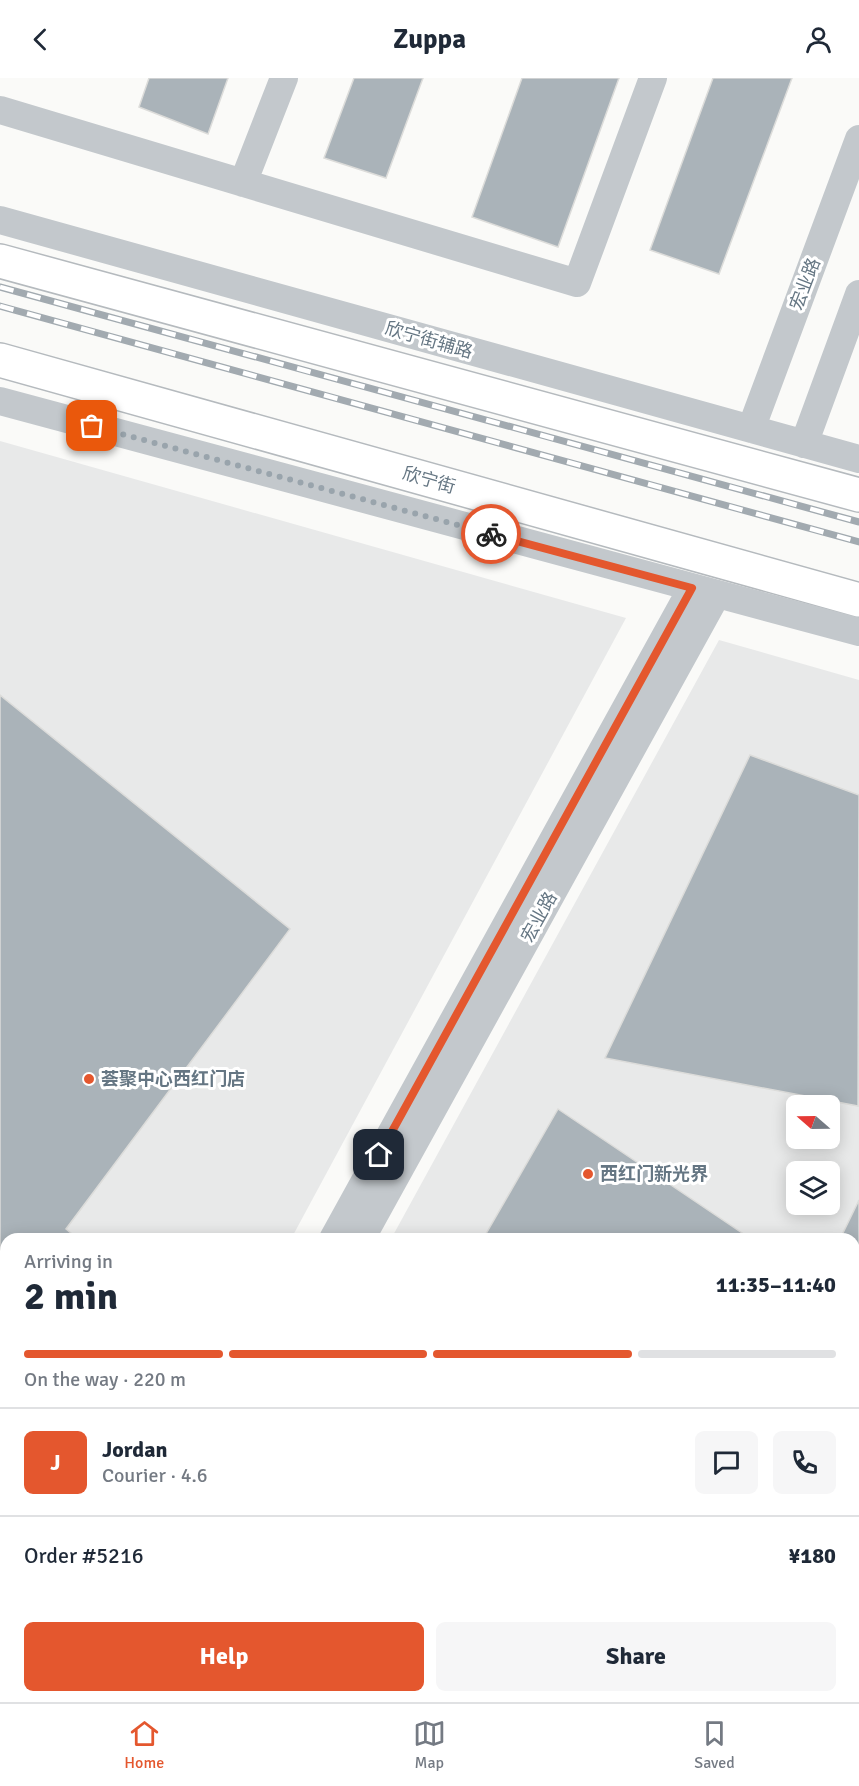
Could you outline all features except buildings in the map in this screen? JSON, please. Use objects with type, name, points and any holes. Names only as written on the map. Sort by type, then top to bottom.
[{"type":"main road","points":[[0,261],[859,495]]},
{"type":"main road","name":"欣宁街","points":[[0,360],[859,600]]},
{"type":"street","points":[[243,183],[284,78]]},
{"type":"street","points":[[0,110],[577,283],[653,78]]},
{"type":"street","name":"宏业路","points":[[751,429],[859,139]]},
{"type":"street","name":"欣宁街辅路","points":[[0,220],[859,459]]},
{"type":"street","points":[[804,444],[859,294]]},
{"type":"street","points":[[0,400],[859,632]]},
{"type":"street","name":"宏业路","points":[[336,1233],[704,591]]},
{"type":"street","name":"宏业路","points":[[364,1233],[704,591]]},
{"type":"shaded area","points":[[0,441],[626,618],[294,1233],[0,1233]]},
{"type":"shaded area","points":[[719,640],[859,680],[859,1233],[394,1233]]},
{"type":"railway","points":[[0,287],[859,522]]},
{"type":"railway","points":[[0,306],[859,542]]},
{"type":"way so far","points":[[92,426],[491,534]]},
{"type":"place","name":"荟聚中心西红门店","points":[[89,1079]]},
{"type":"place","name":"西红门新光界","points":[[588,1174]]},
{"type":"route","points":[[379,1155],[692,588],[491,534]]}]
